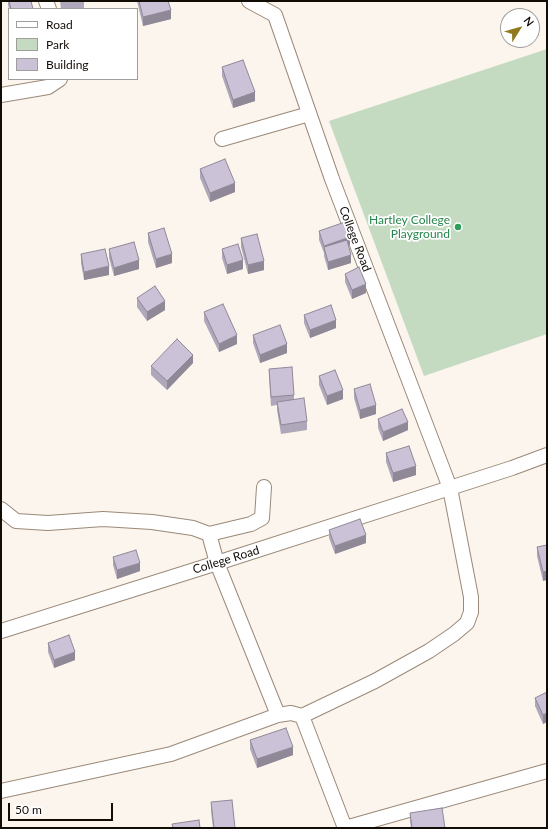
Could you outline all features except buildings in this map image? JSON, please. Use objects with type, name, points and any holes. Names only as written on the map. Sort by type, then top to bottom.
[{"type":"street","name":"College Road","points":[[249,1],[275,16],[332,179],[450,488]]},
{"type":"street","points":[[1,95],[48,87],[58,80]]},
{"type":"street","points":[[222,139],[310,114]]},
{"type":"street","name":"College Road","points":[[1,631],[450,488],[547,455]]},
{"type":"street","points":[[1,509],[16,521],[48,524],[103,519],[152,522],[193,528],[209,534],[251,524],[262,518],[264,487]]},
{"type":"street","points":[[1,791],[171,754],[278,715],[291,714],[302,716],[375,680],[454,634],[467,623],[471,612],[471,597],[450,488]]},
{"type":"street","points":[[209,534],[217,563],[278,715]]},
{"type":"street","points":[[302,716],[345,828],[547,771]]},
{"type":"green space","name":"Hartley College Playground","points":[[547,49],[547,334],[424,376],[329,121]]},
{"type":"place","name":"Hartley College Playground","points":[[458,227]]}]
